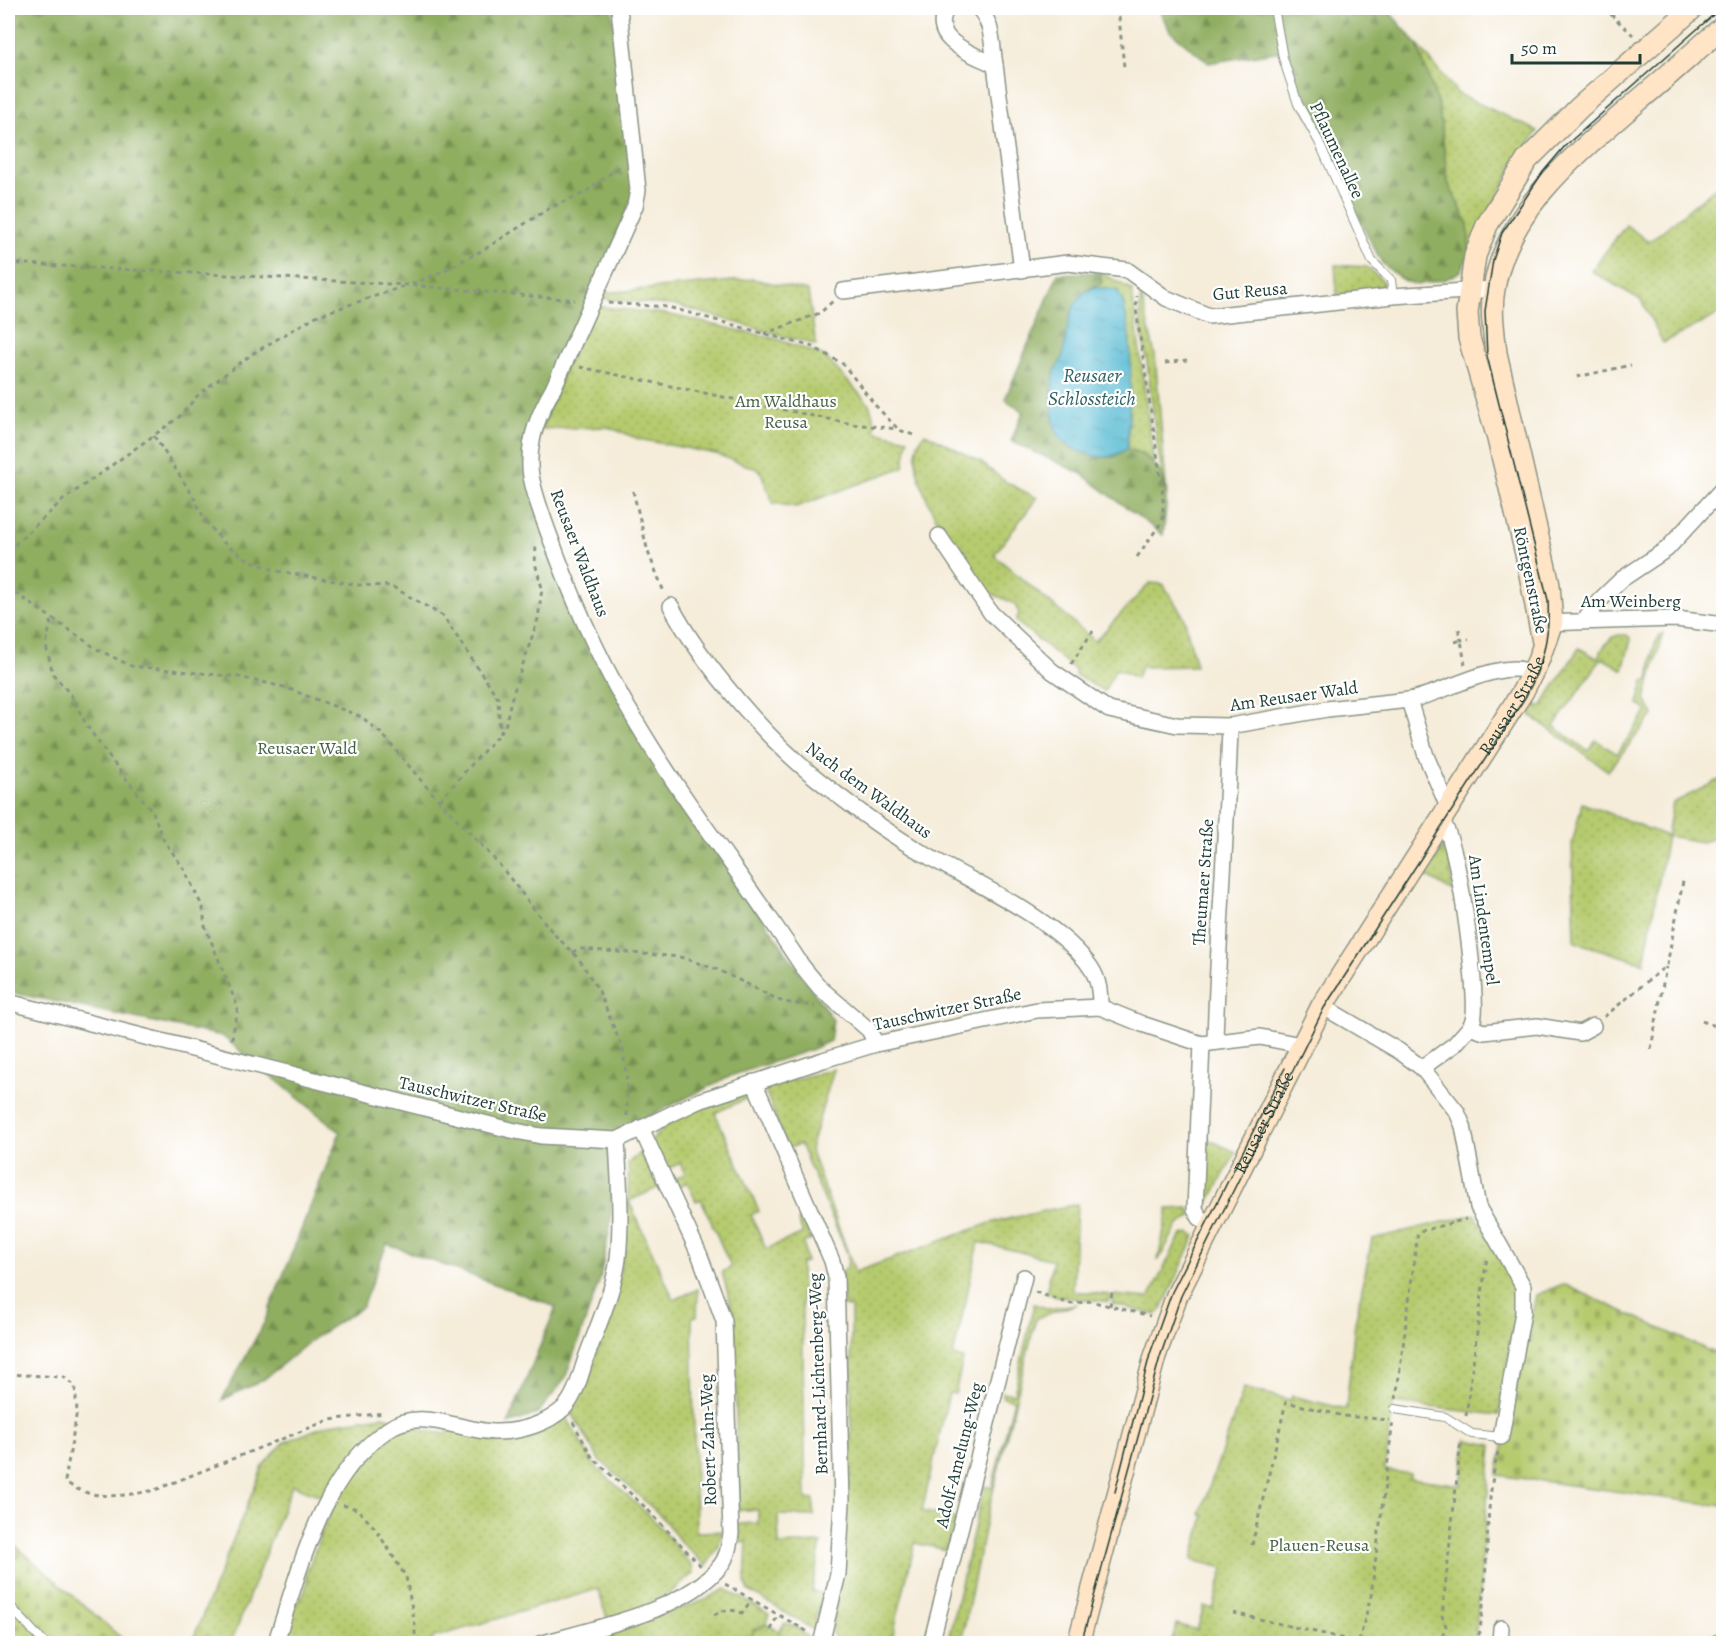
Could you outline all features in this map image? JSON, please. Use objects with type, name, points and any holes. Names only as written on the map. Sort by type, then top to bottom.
[{"type":"street","name":"Reusaer Waldhaus","points":[[619,8],[638,190],[635,206],[564,364],[538,414],[531,441],[529,468],[574,602],[637,725],[680,791],[819,988],[869,1030],[876,1044]]},
{"type":"street","points":[[947,8],[941,18],[941,28],[944,34],[961,49],[994,64]]},
{"type":"street","points":[[978,8],[985,14],[989,27],[1022,270]]},
{"type":"street","name":"Röntgenstraße","points":[[1544,629],[1497,435],[1469,338],[1468,289],[1475,256],[1486,225],[1527,160],[1580,107],[1693,8]]},
{"type":"street","name":"Röntgenstraße","points":[[1544,629],[1549,585],[1496,353],[1492,320],[1494,289],[1511,237],[1545,187],[1598,136],[1724,26]]},
{"type":"street","name":"Gut Reusa","points":[[843,291],[1022,270],[1068,262],[1127,270],[1166,298],[1209,316],[1394,296],[1468,289],[1494,289]]},
{"type":"street","points":[[1585,620],[1599,601],[1622,579],[1667,549],[1724,487]]},
{"type":"street","name":"Am Reusaer Wald","points":[[939,536],[991,614],[1062,677],[1109,710],[1177,725],[1230,726],[1327,709],[1427,697],[1513,667],[1533,672]]},
{"type":"street","name":"Nach dem Waldhaus","points":[[671,606],[687,636],[788,754],[878,825],[999,896],[1062,938],[1090,967],[1099,987],[1100,1007]]},
{"type":"street","name":"Am Weinberg","points":[[1544,629],[1585,620],[1676,619],[1724,625]]},
{"type":"street","name":"Reusaer Straße","points":[[1078,1644],[1155,1356],[1168,1320],[1209,1226],[1322,1006],[1445,815],[1533,672],[1544,629]]},
{"type":"street","points":[[1409,700],[1445,815]]},
{"type":"street","name":"Theumaer Straße","points":[[1208,1042],[1228,802],[1230,726]]},
{"type":"street","name":"Am Lindentempel","points":[[1445,815],[1445,824],[1454,843],[1472,969],[1475,1006],[1474,1018],[1470,1027]]},
{"type":"street","name":"Tauschwitzer Straße","points":[[8,1002],[227,1059],[541,1136],[622,1138],[696,1102],[876,1044],[1037,1010],[1100,1007],[1208,1042],[1260,1037],[1301,1045]]},
{"type":"street","points":[[1322,1006],[1399,1051],[1422,1068],[1456,1112],[1463,1126],[1478,1208],[1523,1286],[1523,1312],[1502,1437]]},
{"type":"street","points":[[1422,1068],[1455,1044],[1470,1027],[1484,1032],[1537,1026],[1580,1033],[1593,1026]]},
{"type":"street","points":[[1208,1042],[1195,1209],[1200,1218],[1209,1226]]},
{"type":"street","name":"Bernhard-Lichtenberg-Weg","points":[[754,1082],[832,1261],[836,1277],[842,1502],[838,1574],[822,1642]]},
{"type":"street","name":"Robert-Zahn-Weg","points":[[540,1644],[672,1603],[697,1590],[722,1564],[729,1551],[731,1534],[724,1321],[700,1256],[641,1128]]},
{"type":"street","points":[[275,1644],[327,1501],[362,1451],[388,1428],[412,1418],[495,1432],[516,1431],[542,1423],[565,1407],[576,1386],[618,1261],[622,1138]]},
{"type":"street","name":"Adolf-Amelung-Weg","points":[[932,1644],[1023,1282]]},
{"type":"street","points":[[1714,1644],[1724,1640]]},
{"type":"lane","name":"Pflaumenallee","points":[[1274,8],[1283,58],[1298,104],[1319,142],[1372,261],[1391,280],[1394,296]]},
{"type":"lane","points":[[1395,1409],[1445,1417],[1472,1434],[1502,1437]]},
{"type":"lane","points":[[8,1604],[45,1644]]},
{"type":"path","points":[[1118,8],[1124,67]]},
{"type":"path","points":[[1604,8],[1647,48]]},
{"type":"path","points":[[8,551],[63,500],[178,418],[199,394],[226,371],[316,316],[442,272],[553,206],[584,193],[634,155]]},
{"type":"path","points":[[8,263],[409,285],[668,307],[726,321],[813,347],[843,364],[876,406],[899,430]]},
{"type":"path","points":[[1137,557],[1162,520],[1163,495],[1136,309],[1138,290],[1143,281]]},
{"type":"path","points":[[764,334],[820,314],[843,291]]},
{"type":"path","points":[[1165,363],[1187,360]]},
{"type":"path","points":[[564,364],[852,424],[899,430],[916,436]]},
{"type":"path","points":[[1576,377],[1631,365]]},
{"type":"path","points":[[154,436],[163,446],[206,522],[226,545],[249,560],[294,575],[358,585],[391,586],[443,616],[498,698],[500,734]]},
{"type":"path","points":[[633,491],[648,552],[671,606]]},
{"type":"path","points":[[440,800],[505,727],[511,700],[538,619],[542,588],[535,563],[536,543]]},
{"type":"path","points":[[8,588],[51,620],[97,649],[131,666],[239,677],[284,687],[362,717],[383,735],[498,863],[553,933],[572,952],[599,991],[623,1050],[628,1099],[622,1138]]},
{"type":"path","points":[[51,620],[46,646],[53,674],[71,695],[87,726],[112,761],[153,812],[163,839],[184,869],[203,908],[205,926],[238,1008],[227,1059]]},
{"type":"path","points":[[1459,629],[1468,681]]},
{"type":"path","points":[[1062,677],[1093,631]]},
{"type":"path","points":[[1455,642],[1469,639]]},
{"type":"path","points":[[1651,1049],[1683,881]]},
{"type":"path","points":[[572,952],[581,949],[680,957],[716,969],[783,1002],[822,1007]]},
{"type":"path","points":[[1593,1026],[1667,965]]},
{"type":"path","points":[[1702,1021],[1724,1029]]},
{"type":"path","points":[[1023,1282],[1071,1304],[1089,1301],[1168,1320]]},
{"type":"path","points":[[1110,1306],[1112,1290]]},
{"type":"path","points":[[8,1374],[64,1377],[75,1386],[77,1411],[65,1480],[76,1490],[101,1494],[128,1495],[155,1490],[329,1420],[383,1413],[412,1418]]},
{"type":"path","points":[[1252,1545],[1286,1402],[1344,1416],[1393,1420]]},
{"type":"path","points":[[565,1407],[592,1457],[647,1509],[710,1576],[822,1642]]},
{"type":"path","points":[[1477,1644],[1483,1618],[1491,1480],[1502,1437]]},
{"type":"path","points":[[327,1501],[357,1509],[375,1528],[406,1577],[416,1625],[415,1644]]},
{"type":"path","points":[[714,1615],[721,1611],[734,1610],[742,1613],[752,1599]]},
{"type":"path","points":[[1233,1613],[1367,1644]]},
{"type":"path","points":[[771,1630],[778,1614]]},
{"type":"green space","name":"Reusaer Wald","points":[[8,8],[612,8],[635,191],[526,468],[571,605],[677,793],[833,1020],[830,1041],[810,1050],[733,1075],[613,1134],[611,1221],[600,1279],[565,1379],[537,1414],[508,1424],[556,1307],[387,1244],[362,1307],[314,1338],[263,1380],[222,1400],[264,1323],[340,1132],[222,1036],[8,992]]},
{"type":"green space","points":[[1158,8],[1386,8],[1417,44],[1439,108],[1448,183],[1468,224],[1470,253],[1461,271],[1446,279],[1417,285],[1403,280],[1382,263],[1358,217],[1334,157],[1301,103],[1286,54],[1275,52],[1209,63],[1170,31]]},
{"type":"green space","points":[[1417,44],[1458,94],[1538,131],[1515,162],[1470,253],[1468,224],[1448,183],[1439,108]]},
{"type":"green space","points":[[1723,181],[1723,312],[1663,343],[1641,300],[1591,271],[1626,225],[1649,242]]},
{"type":"green space","points":[[1335,265],[1367,267],[1383,281],[1383,288],[1337,295]]},
{"type":"green space","points":[[1100,272],[1132,290],[1154,464],[1144,454],[1127,449],[1130,387],[1124,302],[1106,288],[1094,287],[1102,282]]},
{"type":"green space","points":[[1100,272],[1102,282],[1086,291],[1070,315],[1063,356],[1055,373],[1052,392],[1099,457],[1114,457],[1127,449],[1142,455],[1160,472],[1166,494],[1163,535],[1080,473],[1011,441],[1023,412],[1005,399],[1058,274]]},
{"type":"green space","points":[[753,279],[808,291],[816,345],[678,306],[597,298],[595,294]]},
{"type":"green space","points":[[1141,294],[1155,355],[1167,496],[1157,446],[1141,328]]},
{"type":"green space","name":"Am Waldhaus Reusa","points":[[593,306],[666,314],[777,339],[824,356],[869,404],[876,424],[874,431],[908,439],[904,467],[796,507],[773,503],[760,470],[716,454],[639,439],[608,427],[539,429]]},
{"type":"green space","points":[[925,433],[979,461],[1006,482],[1037,498],[994,555],[1095,641],[1150,583],[1163,584],[1184,617],[1196,666],[1141,667],[1137,678],[1116,669],[1104,691],[1075,675],[1075,670],[1016,621],[1019,613],[1015,605],[984,592],[947,537],[923,490],[917,468],[917,448]]},
{"type":"green space","points":[[1663,633],[1645,700],[1654,714],[1608,771],[1530,715],[1537,705],[1541,707],[1579,648],[1597,658],[1612,638],[1627,635],[1631,639],[1623,670],[1602,658],[1554,726],[1588,751],[1596,740],[1617,754],[1647,711],[1638,704],[1644,681],[1649,680],[1656,643]]},
{"type":"green space","points":[[1719,780],[1723,781],[1723,836],[1702,842],[1667,836],[1673,803]]},
{"type":"green space","points":[[1582,803],[1667,836],[1644,963],[1575,942],[1572,844]]},
{"type":"green space","points":[[1445,845],[1449,847],[1453,892],[1425,875]]},
{"type":"green space","points":[[834,1069],[810,1149],[855,1272],[993,1222],[1077,1204],[1073,1291],[1111,1295],[1108,1302],[1046,1293],[1053,1260],[979,1242],[953,1356],[963,1359],[955,1394],[949,1393],[922,1511],[956,1519],[947,1550],[915,1543],[891,1643],[838,1643],[832,1633],[846,1478],[851,1476],[851,1308],[844,1306],[841,1273],[847,1267],[848,1255],[800,1144],[787,1149],[766,1092],[768,1086]]},
{"type":"green space","points":[[742,1094],[750,1094],[755,1100],[749,1101],[747,1098],[715,1113],[759,1211],[751,1215],[766,1249],[803,1233],[798,1221],[801,1220],[806,1223],[810,1241],[804,1242],[806,1262],[801,1263],[806,1499],[814,1500],[814,1516],[778,1515],[779,1545],[821,1543],[812,1591],[822,1593],[815,1622],[821,1623],[817,1632],[749,1591],[745,1582],[747,1542],[738,1542],[738,1524],[758,1523],[758,1510],[738,1510],[734,1316],[722,1272],[731,1267],[701,1199],[696,1201],[687,1182],[675,1188],[669,1177],[672,1175],[675,1179],[685,1174],[680,1163],[665,1171],[651,1144],[656,1135],[677,1119],[705,1106]]},
{"type":"green space","points":[[1201,1136],[1236,1152],[1205,1209],[1202,1206]]},
{"type":"green space","points":[[641,1152],[662,1186],[629,1201],[674,1300],[698,1289],[697,1316],[692,1317],[696,1532],[722,1531],[719,1546],[706,1566],[680,1541],[662,1517],[598,1458],[572,1413],[571,1406],[586,1378],[608,1319],[622,1257],[626,1226],[628,1163]]},
{"type":"green space","points":[[1189,1208],[1192,1216],[1178,1225],[1158,1261],[1168,1209]]},
{"type":"green space","name":"Plauen-Reusa","points":[[1475,1214],[1519,1293],[1499,1415],[1393,1403],[1385,1470],[1410,1474],[1410,1478],[1461,1485],[1466,1440],[1492,1445],[1475,1643],[1171,1644],[1177,1624],[1197,1630],[1204,1606],[1213,1609],[1224,1568],[1192,1560],[1204,1516],[1200,1514],[1244,1388],[1291,1400],[1292,1396],[1346,1409],[1355,1323],[1372,1239]]},
{"type":"green space","points":[[1189,1233],[1195,1236],[1162,1309],[1156,1315],[1112,1304],[1114,1295],[1149,1298],[1177,1242],[1182,1235]]},
{"type":"green space","points":[[1563,1284],[1723,1357],[1723,1506],[1497,1475],[1536,1295]]},
{"type":"green space","points":[[1034,1304],[1049,1309],[1077,1304],[1036,1318],[986,1520],[961,1643],[947,1644],[984,1486],[992,1488],[1014,1400],[1002,1397],[1003,1392],[1014,1394]]},
{"type":"green space","points":[[565,1415],[596,1467],[653,1519],[692,1566],[693,1573],[684,1582],[664,1597],[607,1618],[598,1589],[432,1638],[433,1643],[280,1644],[295,1604],[305,1591],[306,1575],[333,1500],[371,1448],[394,1431],[420,1426],[420,1430],[447,1434],[449,1428],[490,1435]]},
{"type":"green space","points":[[383,1416],[394,1419],[324,1497],[292,1485],[231,1643],[191,1644],[264,1464],[285,1442],[329,1424]]},
{"type":"green space","points":[[8,1539],[127,1643],[8,1643]]},
{"type":"green space","points":[[726,1589],[769,1614],[766,1624],[753,1631],[751,1643],[582,1644],[610,1635],[613,1628],[695,1604]]},
{"type":"green space","points":[[785,1623],[798,1628],[811,1643],[779,1643],[779,1631]]},
{"type":"green space","points":[[766,1624],[779,1631],[779,1643],[751,1643],[753,1631]]},
{"type":"water","name":"Reusaer Schlossteich","points":[[1094,287],[1117,290],[1124,305],[1130,345],[1127,449],[1108,457],[1093,456],[1070,447],[1059,437],[1053,414],[1053,379],[1062,357],[1070,316],[1078,299]]},
{"type":"tram line","points":[[1081,1644],[1160,1357],[1181,1296],[1324,1008],[1526,696],[1541,661],[1548,626],[1548,600],[1487,356],[1485,311],[1493,260],[1502,233],[1543,172],[1565,146],[1721,8]]},
{"type":"tram line","points":[[1115,1492],[1150,1354],[1172,1292],[1285,1068]]}]
